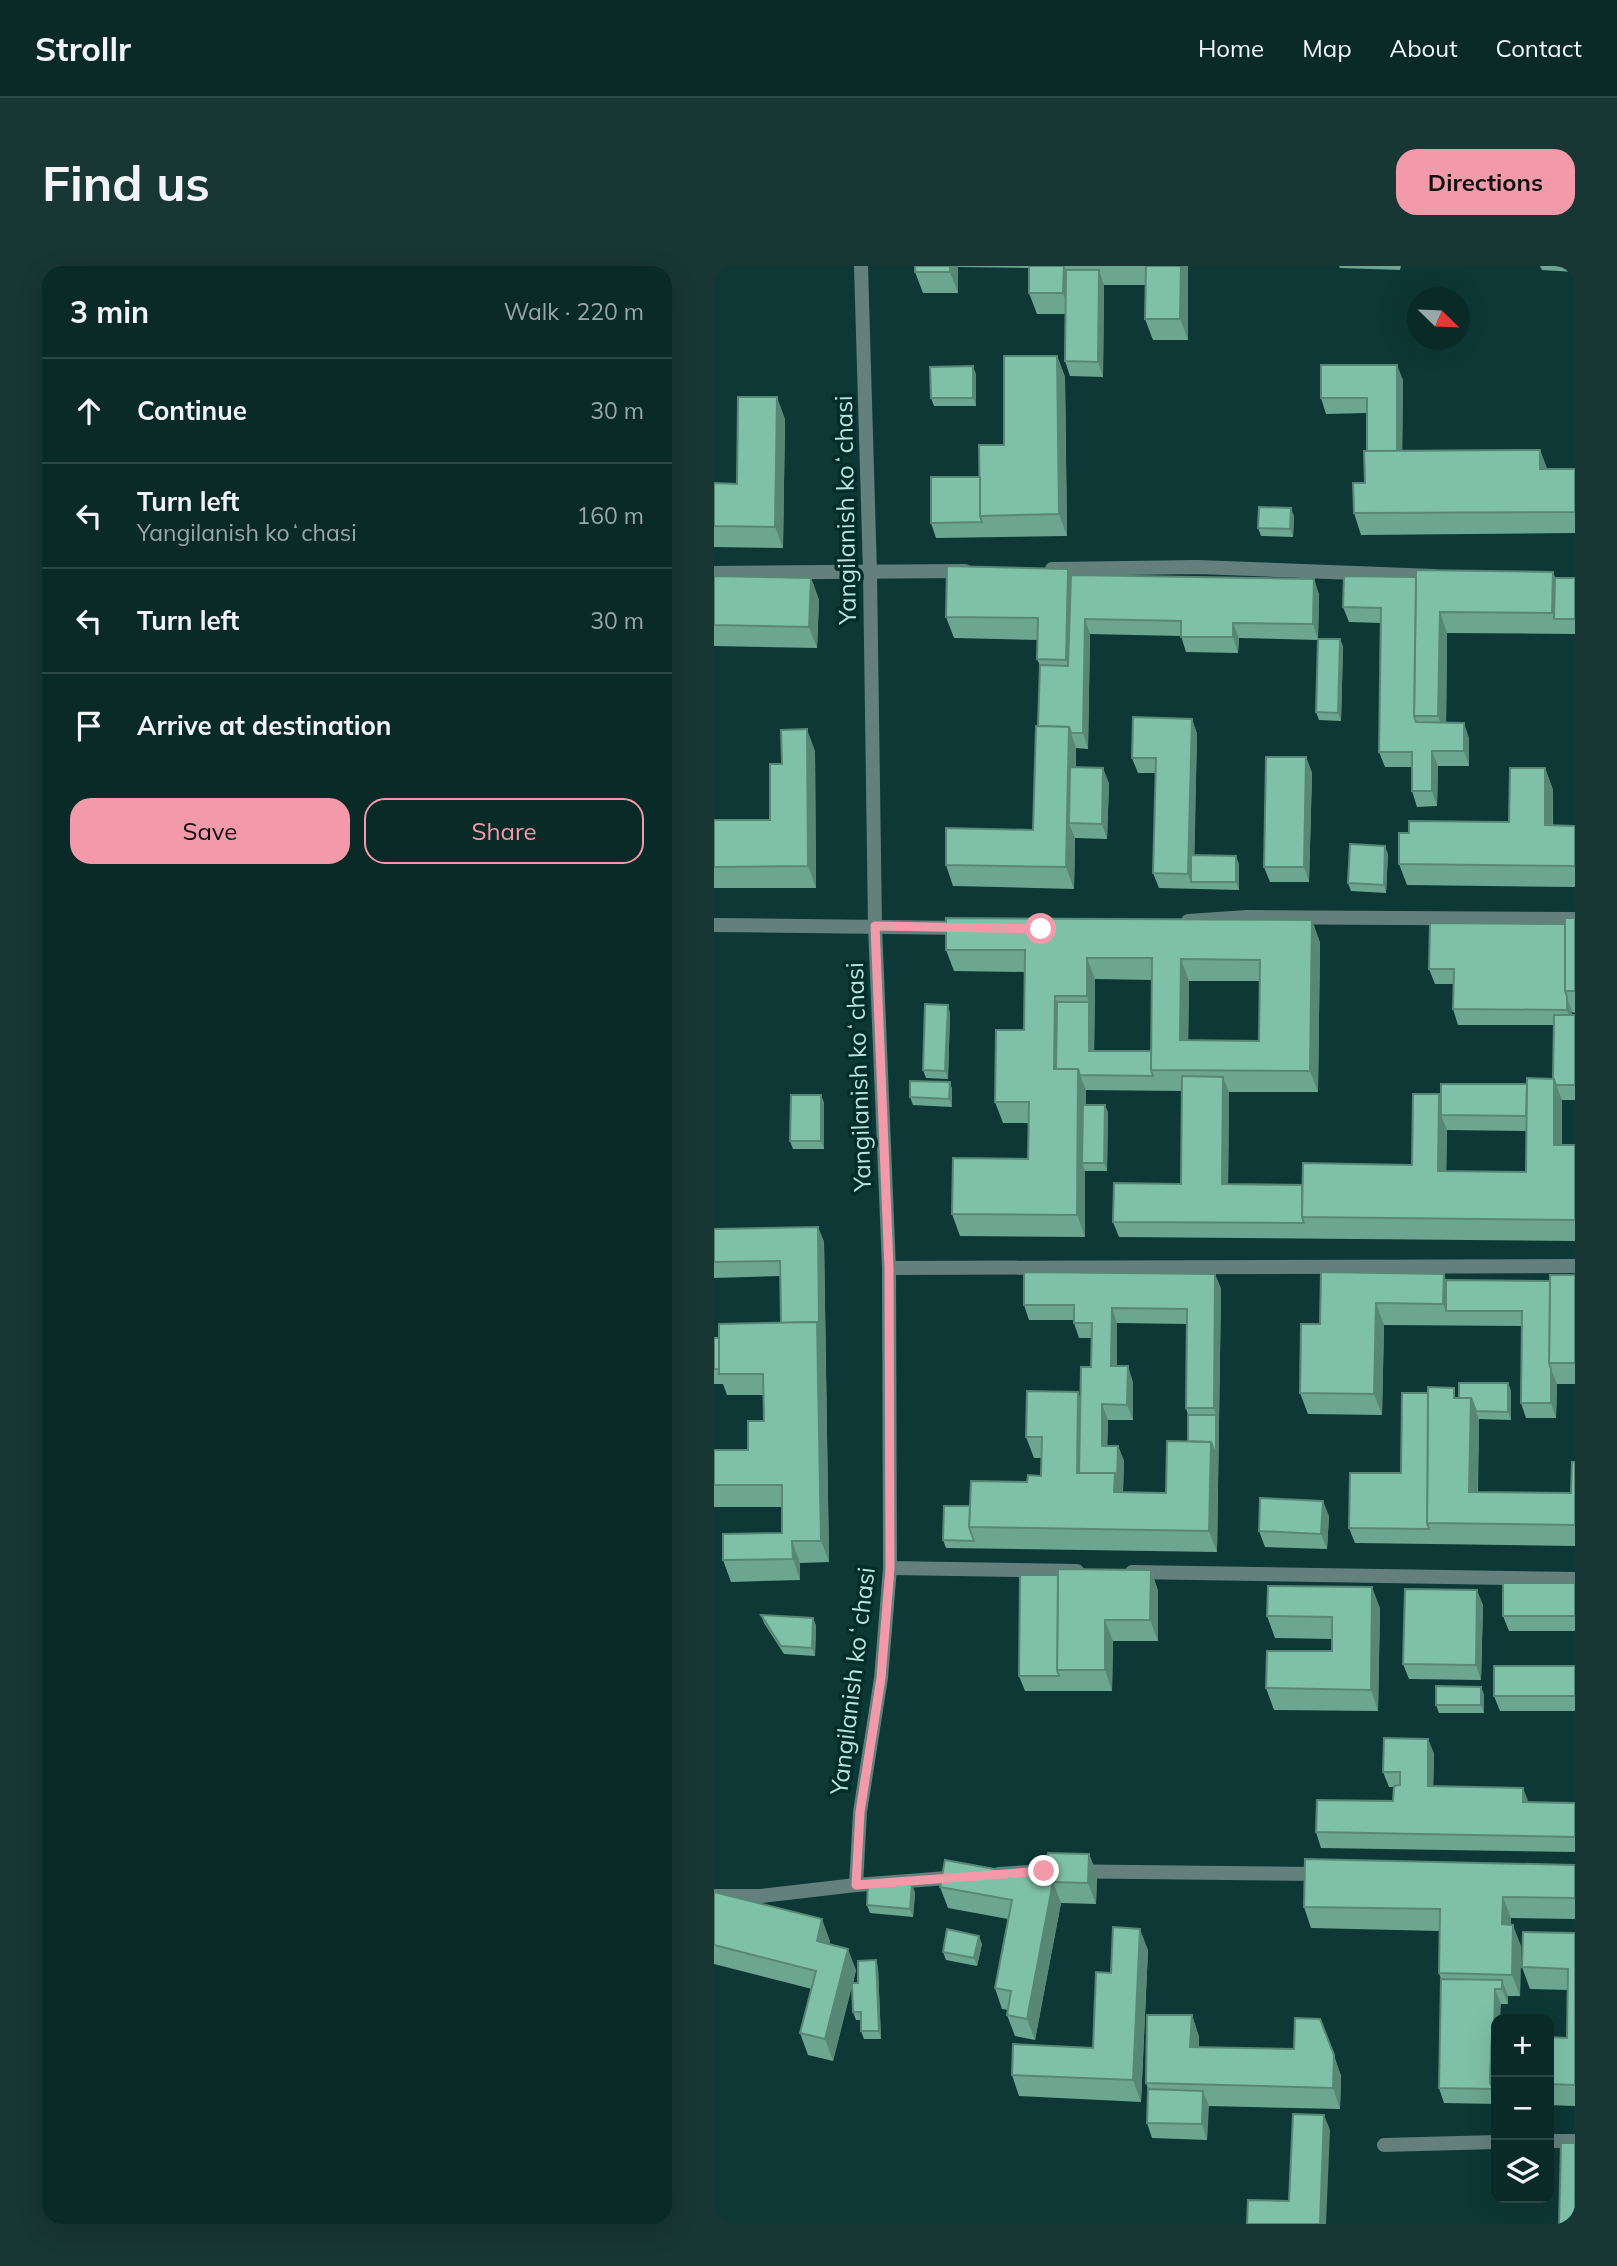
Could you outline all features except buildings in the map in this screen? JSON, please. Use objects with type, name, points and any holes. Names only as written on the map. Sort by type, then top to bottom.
[{"type":"street","name":"Yangilanish koʻchasi","points":[[856,1885],[860,1812],[881,1678],[890,1568],[889,1268],[875,926],[870,572],[861,266]]},
{"type":"street","points":[[1034,569],[1198,567],[1448,576]]},
{"type":"street","points":[[714,573],[979,570]]},
{"type":"street","points":[[1178,921],[1247,917],[1575,919]]},
{"type":"street","points":[[714,925],[986,928]]},
{"type":"street","points":[[889,1268],[1575,1266]]},
{"type":"street","points":[[890,1568],[1086,1571]]},
{"type":"street","points":[[1114,1572],[1575,1579]]},
{"type":"street","points":[[714,1896],[761,1896],[856,1885],[1044,1871],[1335,1874]]},
{"type":"street","points":[[1554,2141],[1575,2141]]},
{"type":"street","points":[[1384,2145],[1491,2142]]},
{"type":"route","points":[[1041,929],[875,926],[889,1268],[890,1568],[881,1678],[860,1812],[856,1885],[1044,1871]]}]
